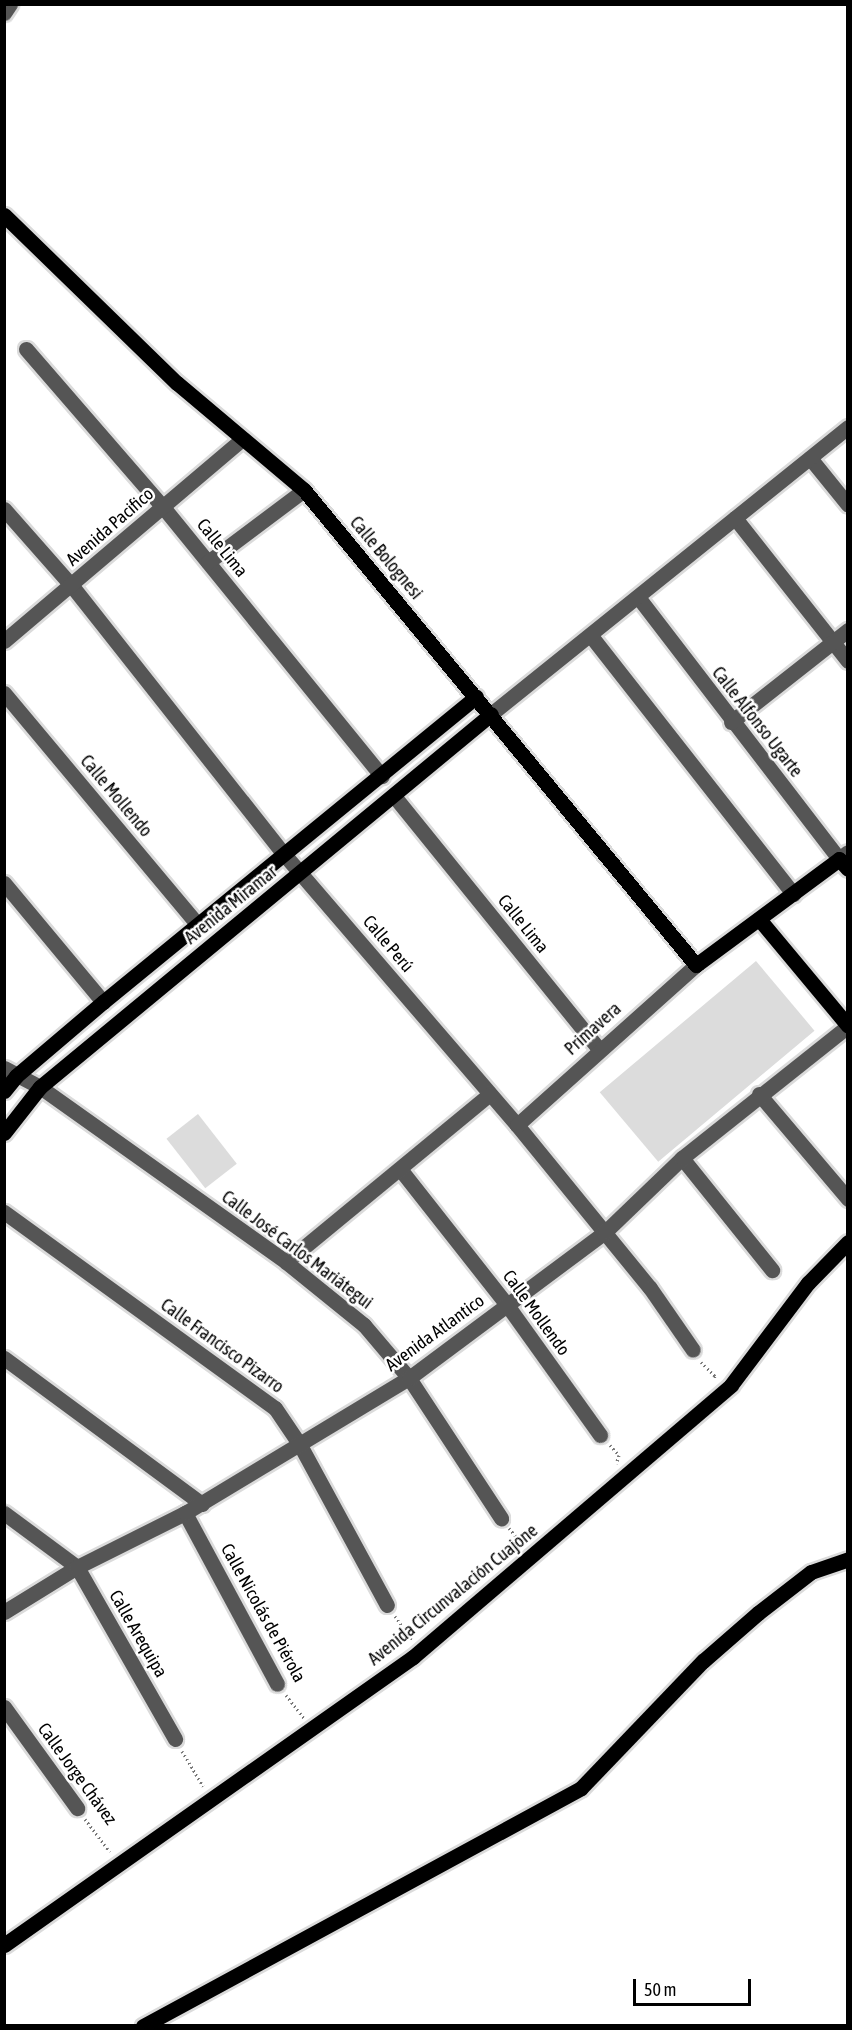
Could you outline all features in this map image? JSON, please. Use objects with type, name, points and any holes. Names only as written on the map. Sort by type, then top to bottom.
[{"type":"main road","name":"Calle Bolognesi","points":[[4,215],[241,440],[304,490],[696,965]]},
{"type":"main road","name":"Avenida Miramar","points":[[4,1091],[10,1072],[103,1002],[476,697]]},
{"type":"main road","name":"Avenida Miramar","points":[[4,1133],[40,1087],[491,714]]},
{"type":"main road","points":[[696,965],[793,894],[845,860]]},
{"type":"main road","points":[[759,920],[848,1026]]},
{"type":"main road","name":"Avenida Circunvalación Cuajone","points":[[4,1945],[420,1652],[726,1390],[808,1283],[848,1242]]},
{"type":"main road","points":[[143,2025],[581,1788],[703,1661],[758,1613],[811,1572],[848,1559]]},
{"type":"street","points":[[4,13],[10,4]]},
{"type":"street","name":"Calle Lima","points":[[26,349],[163,507],[382,776]]},
{"type":"street","points":[[491,714],[591,636],[848,426]]},
{"type":"street","name":"Avenida Pacifico","points":[[4,641],[72,586],[241,440]]},
{"type":"street","points":[[810,458],[848,505]]},
{"type":"street","points":[[208,562],[304,490]]},
{"type":"street","name":"Calle Perú","points":[[4,509],[72,586],[283,853],[517,1125],[605,1232],[693,1350]]},
{"type":"street","points":[[735,518],[848,661]]},
{"type":"street","name":"Calle Alfonso Ugarte","points":[[638,597],[731,722],[845,860]]},
{"type":"street","points":[[731,722],[848,630]]},
{"type":"street","points":[[591,636],[793,894]]},
{"type":"street","name":"Calle Mollendo","points":[[4,693],[197,924]]},
{"type":"street","name":"Calle Lima","points":[[394,796],[599,1049]]},
{"type":"street","points":[[4,884],[103,1002]]},
{"type":"street","name":"Primavera","points":[[517,1125],[599,1049],[696,965]]},
{"type":"street","name":"Avenida Atlantico","points":[[4,1612],[77,1567],[202,1504],[409,1378],[605,1232],[681,1158],[759,1094],[848,1026]]},
{"type":"street","points":[[4,1063],[10,1072]]},
{"type":"street","name":"Calle José Carlos Mariátegui","points":[[10,1072],[40,1087],[286,1262],[364,1325],[409,1378],[501,1518]]},
{"type":"street","points":[[286,1262],[490,1094]]},
{"type":"street","points":[[759,1094],[848,1199]]},
{"type":"street","points":[[681,1158],[772,1270]]},
{"type":"street","name":"Calle Mollendo","points":[[400,1169],[507,1305],[600,1435]]},
{"type":"street","name":"Calle Francisco Pizarro","points":[[4,1212],[275,1408],[300,1445],[387,1605]]},
{"type":"street","points":[[4,1358],[202,1504]]},
{"type":"street","name":"Calle Arequipa","points":[[4,1513],[77,1567],[174,1739]]},
{"type":"street","name":"Calle Nicolás de Piérola","points":[[185,1513],[278,1684]]},
{"type":"street","name":"Calle Jorge Chávez","points":[[4,1707],[77,1808]]},
{"type":"path","points":[[693,1350],[706,1357],[701,1362],[715,1376],[712,1388],[721,1384],[726,1390]]},
{"type":"path","points":[[600,1435],[619,1455],[615,1463],[618,1466],[628,1462],[634,1469]]},
{"type":"path","points":[[501,1518],[519,1539],[513,1547],[526,1546],[534,1555]]},
{"type":"path","points":[[387,1605],[420,1652]]},
{"type":"path","name":"Calle Nicolás de Piérola","points":[[278,1684],[311,1728]]},
{"type":"path","points":[[174,1739],[210,1799]]},
{"type":"path","name":"Calle Jorge Chávez","points":[[77,1808],[118,1864]]},
{"type":"shaded area","points":[[756,961],[814,1031],[658,1162],[600,1092]]},
{"type":"shaded area","points":[[198,1114],[237,1164],[205,1188],[166,1139]]}]
